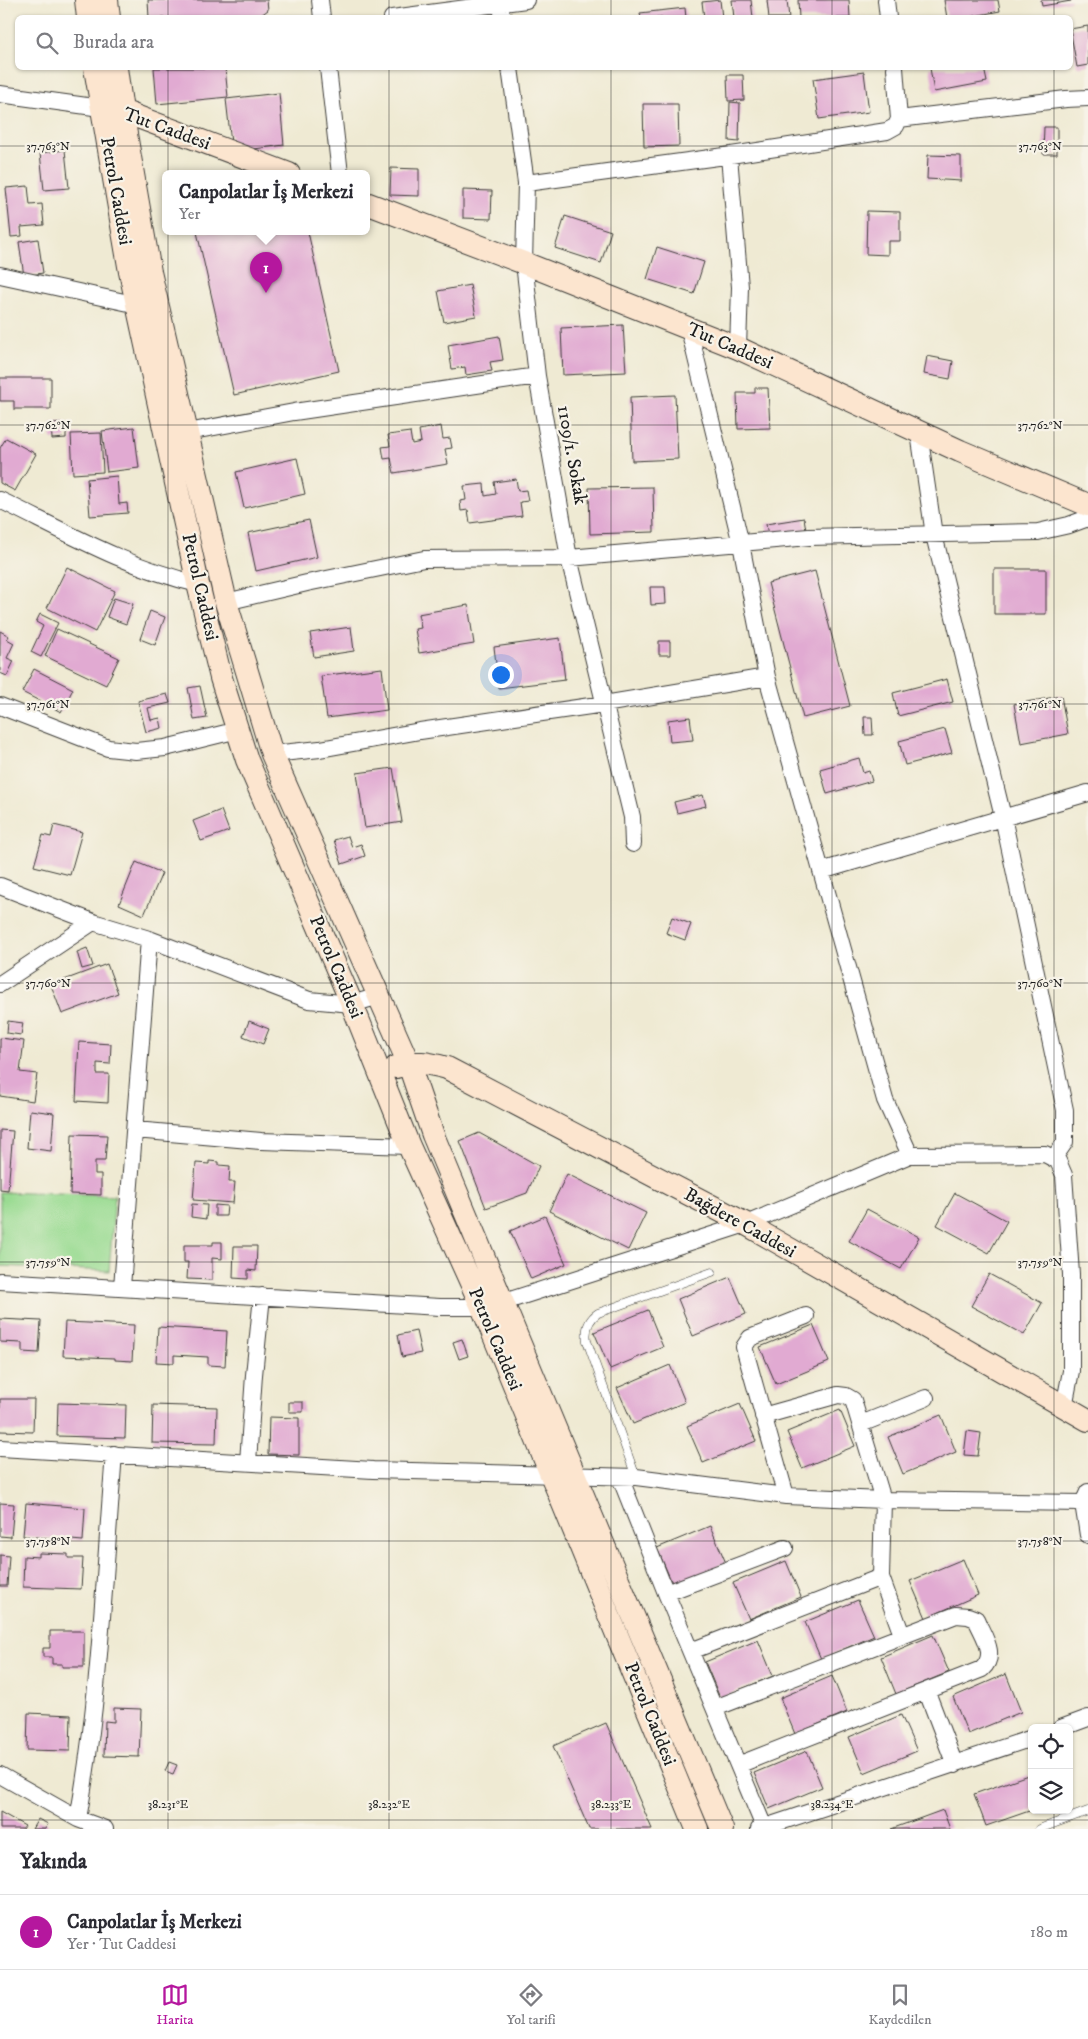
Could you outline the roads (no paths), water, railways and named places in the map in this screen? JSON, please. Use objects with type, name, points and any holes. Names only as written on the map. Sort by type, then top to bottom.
[{"type":"main road","points":[[86,0],[88,15]]},
{"type":"main road","points":[[107,0],[109,15]]},
{"type":"main road","name":"Petrol Caddesi","points":[[96,70],[111,110],[138,305],[177,434],[198,584],[221,678],[247,760],[352,1004],[409,1146],[482,1307],[697,1829]]},
{"type":"main road","points":[[116,70],[111,110],[150,272],[177,434],[272,754],[408,1062],[433,1135],[722,1829]]},
{"type":"main road","name":"Tut Caddesi","points":[[111,110],[278,170]]},
{"type":"main road","name":"Tut Caddesi","points":[[370,205],[738,348],[919,432],[1088,506]]},
{"type":"main road","name":"Bağdere Caddesi","points":[[380,1073],[408,1062],[427,1063],[447,1068],[746,1224],[1064,1408],[1088,1420]]},
{"type":"street","points":[[320,0],[322,15]]},
{"type":"street","points":[[422,15],[501,7],[526,0]]},
{"type":"street","points":[[886,0],[888,15]]},
{"type":"street","points":[[328,70],[340,170]]},
{"type":"street","name":"1109/1. Sokak","points":[[510,70],[526,183],[524,263],[538,376],[569,558],[632,817],[633,844]]},
{"type":"street","points":[[526,183],[729,156],[887,131],[896,126],[899,119],[895,70]]},
{"type":"street","points":[[0,94],[111,110]]},
{"type":"street","points":[[899,119],[1088,98]]},
{"type":"street","points":[[729,156],[740,287],[738,348]]},
{"type":"street","points":[[0,275],[138,305]]},
{"type":"street","points":[[689,329],[742,544],[767,677],[885,1100],[910,1155]]},
{"type":"street","points":[[177,434],[294,412],[538,376]]},
{"type":"street","points":[[919,432],[934,535],[1004,818],[1065,1110],[1065,1142],[1054,1158]]},
{"type":"street","points":[[0,500],[112,554],[177,579],[198,584]]},
{"type":"street","points":[[226,602],[424,559],[569,558],[809,537],[1038,532],[1069,525],[1088,518]]},
{"type":"street","points":[[272,754],[604,704],[767,677]]},
{"type":"street","points":[[0,706],[108,748],[136,751],[165,748],[238,730]]},
{"type":"street","points":[[821,871],[1088,793]]},
{"type":"street","points":[[0,886],[94,922],[149,939],[309,1000],[352,1004],[379,996]]},
{"type":"street","points":[[0,984],[94,922]]},
{"type":"street","points":[[122,1287],[149,939]]},
{"type":"street","points":[[135,1130],[261,1141],[409,1146]]},
{"type":"street","points":[[0,1281],[440,1307],[482,1307],[504,1302],[746,1224],[910,1155],[1045,1154],[1054,1158],[1061,1165],[1064,1175],[1071,1274],[1071,1371],[1064,1408]]},
{"type":"street","points":[[248,1462],[262,1296]]},
{"type":"street","points":[[786,1496],[744,1350],[745,1343],[750,1338],[806,1316]]},
{"type":"street","points":[[763,1416],[842,1396],[853,1400],[882,1500],[881,1577],[902,1635]]},
{"type":"street","points":[[861,1424],[926,1398]]},
{"type":"street","points":[[0,1448],[373,1470],[628,1477],[786,1496],[882,1500],[1086,1497],[1088,1535]]},
{"type":"street","points":[[78,1819],[88,1763],[99,1656],[114,1454]]},
{"type":"street","points":[[628,1477],[666,1593],[715,1708],[762,1828],[1028,1739]]},
{"type":"street","points":[[666,1593],[785,1548]]},
{"type":"street","points":[[691,1651],[881,1577]]},
{"type":"street","points":[[715,1708],[956,1615],[972,1617],[976,1620],[991,1654],[985,1667],[927,1692],[738,1765]]},
{"type":"street","points":[[927,1692],[955,1764]]},
{"type":"street","points":[[1072,1724],[1088,1718]]},
{"type":"street","points":[[0,1775],[78,1819],[105,1829]]},
{"type":"lane","points":[[628,1477],[587,1341],[586,1335],[589,1322],[598,1313],[712,1272]]},
{"type":"lane","points":[[1039,1829],[1088,1811]]},
{"type":"place","name":"Canpolatlar İş Merkezi","points":[[266,293]]}]
